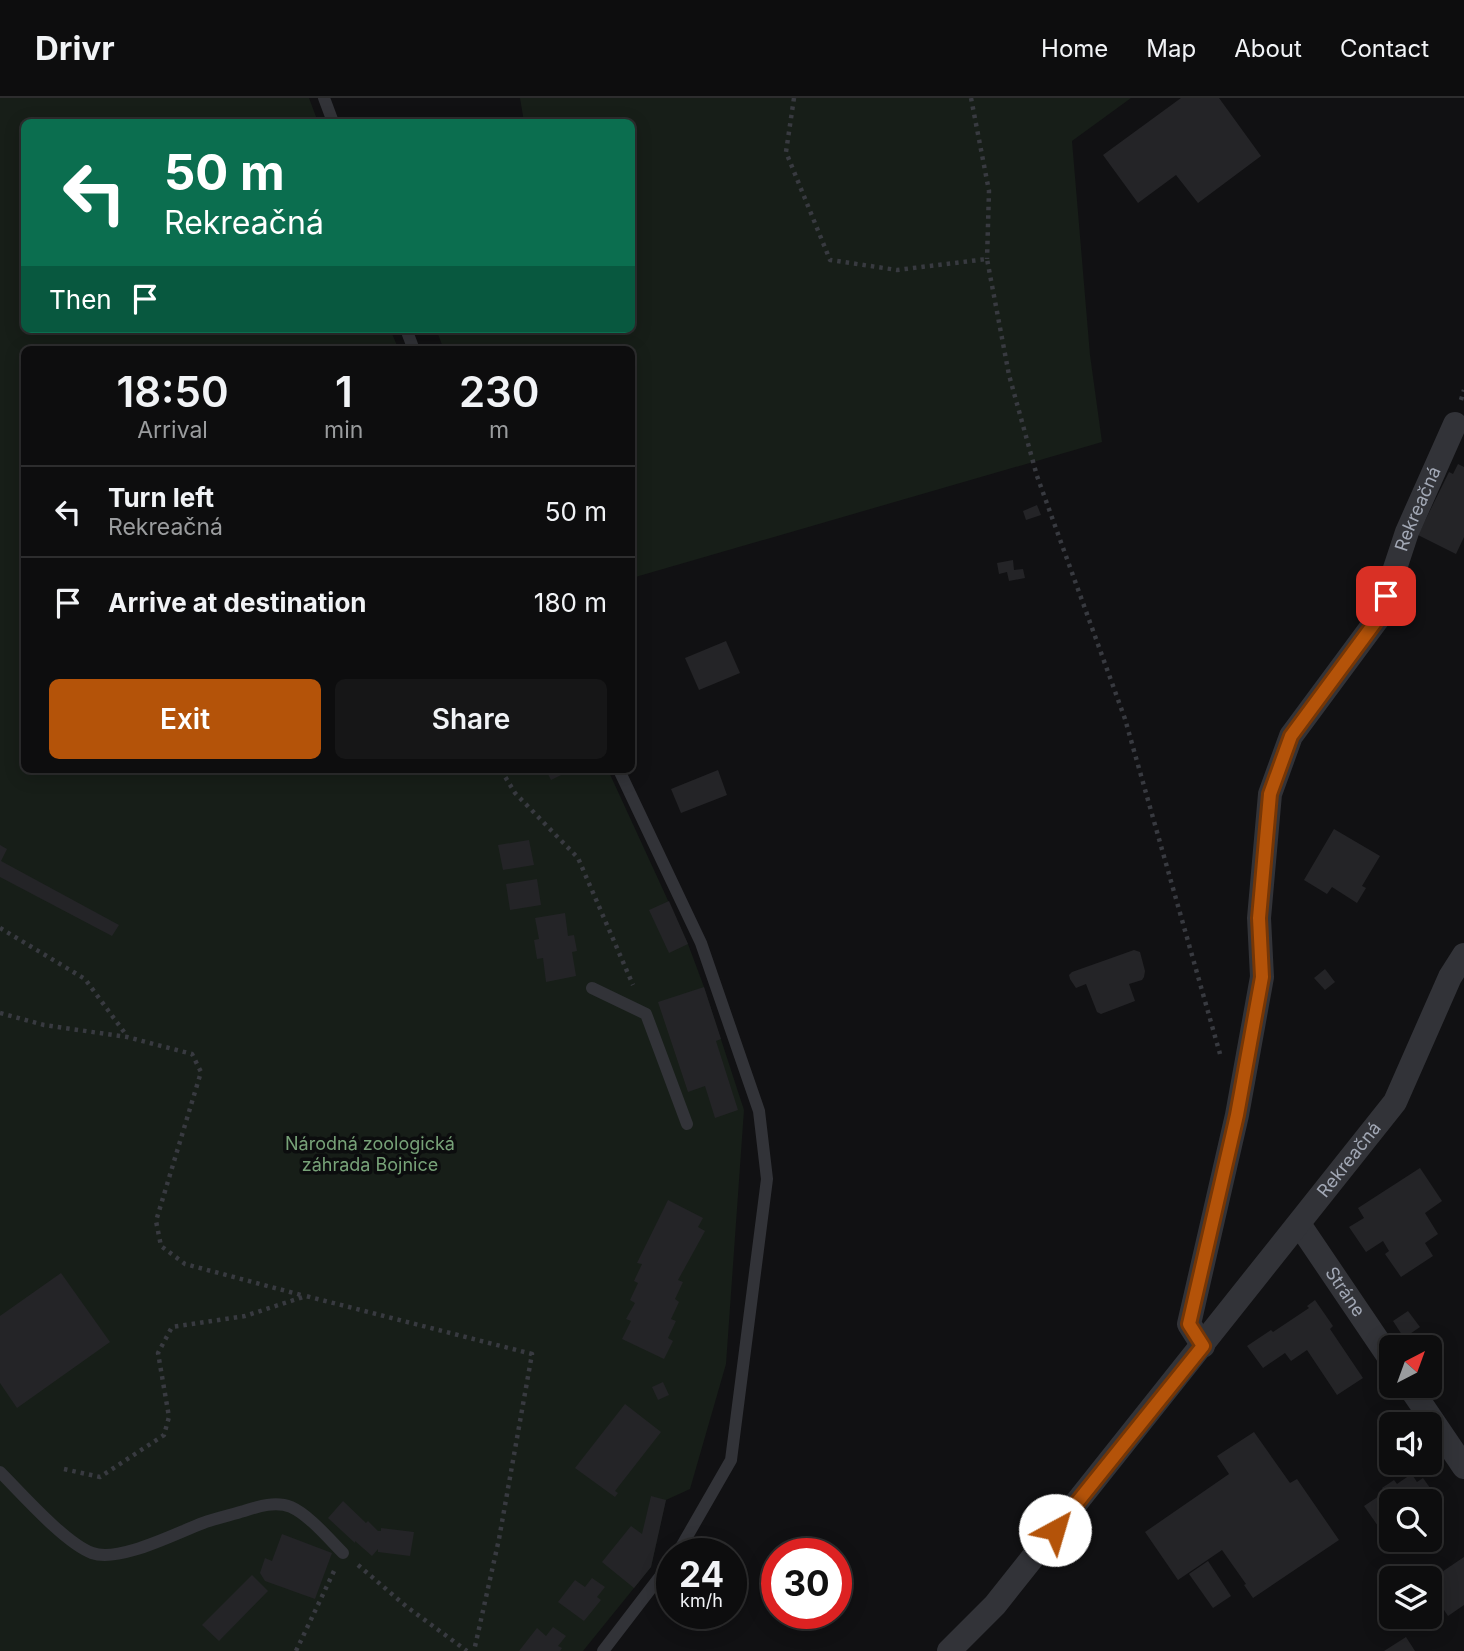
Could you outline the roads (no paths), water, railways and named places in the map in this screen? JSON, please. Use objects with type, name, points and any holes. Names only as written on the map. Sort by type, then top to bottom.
[{"type":"street","name":"Rekreačná","points":[[1203,1346],[1189,1324],[1237,1115],[1262,977],[1259,918],[1270,794],[1291,736],[1379,617],[1407,532],[1455,424]]},
{"type":"street","name":"Rekreačná","points":[[949,1651],[995,1605],[1395,1102],[1450,977],[1464,955]]},
{"type":"street","name":"Stráne","points":[[1299,1224],[1379,1342]]},
{"type":"street","points":[[1417,1398],[1464,1467]]},
{"type":"lane","points":[[324,98],[332,119]]},
{"type":"lane","points":[[620,773],[701,943],[760,1111],[767,1179],[731,1460],[688,1538]]},
{"type":"lane","points":[[592,988],[646,1014],[687,1124]]},
{"type":"lane","points":[[0,1472],[77,1545],[93,1553],[107,1556],[122,1554],[206,1522],[274,1504],[291,1507],[304,1516],[343,1553]]},
{"type":"lane","points":[[603,1651],[656,1582]]},
{"type":"park label","name":"Národná zoologická záhrada Bojnice","points":[[370,1154]]}]
